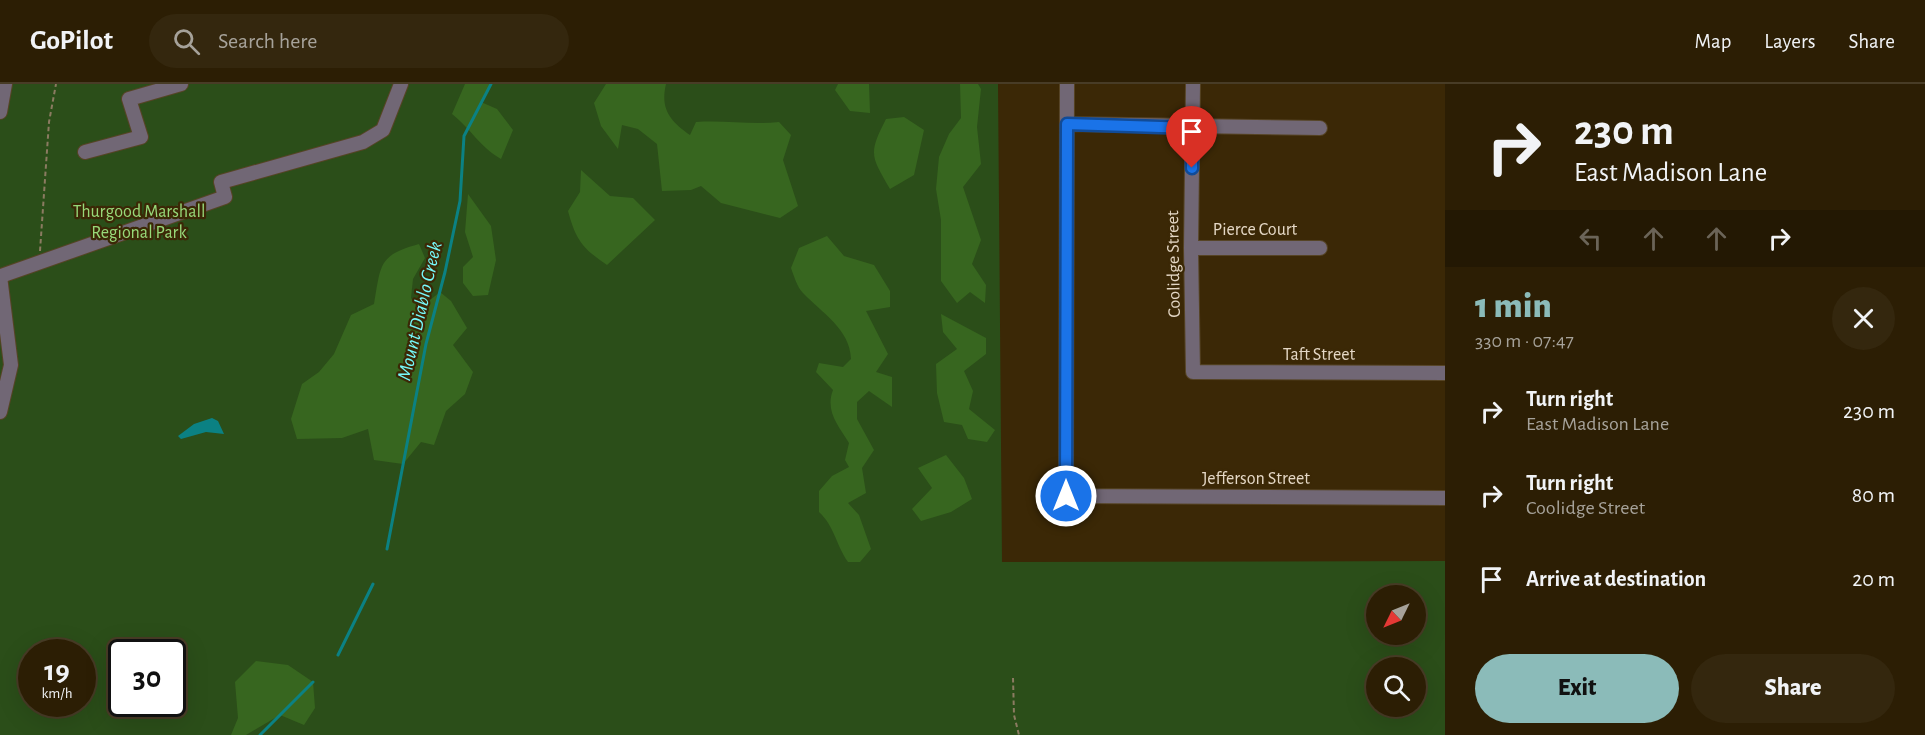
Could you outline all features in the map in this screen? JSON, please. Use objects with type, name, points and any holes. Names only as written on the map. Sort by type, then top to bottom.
[{"type":"street","points":[[0,112],[5,84]]},
{"type":"street","points":[[86,152],[141,137],[129,99],[181,84]]},
{"type":"street","points":[[0,412],[11,365],[0,276],[225,197],[221,182],[363,142],[383,130],[401,84]]},
{"type":"street","points":[[1067,84],[1067,124],[1192,128],[1320,128]]},
{"type":"street","name":"Coolidge Street","points":[[1192,84],[1193,372]]},
{"type":"street","name":"Jefferson Street","points":[[1067,124],[1066,496],[1445,498]]},
{"type":"street","name":"Pierce Court","points":[[1191,248],[1320,248]]},
{"type":"street","name":"Taft Street","points":[[1193,372],[1445,374]]},
{"type":"path","points":[[39,262],[49,122],[56,84]]},
{"type":"path","points":[[1013,678],[1014,715],[1019,735]]},
{"type":"green space","name":"Thurgood Marshall Regional Park","points":[[0,84],[998,84],[1002,562],[1445,561],[1445,735],[0,735]]},
{"type":"green space","points":[[465,84],[491,84],[481,102],[497,109],[513,130],[501,159],[487,149],[452,114]]},
{"type":"green space","points":[[606,84],[666,84],[664,101],[668,114],[690,135],[696,122],[779,122],[791,135],[783,160],[798,206],[780,218],[721,203],[701,186],[691,190],[662,191],[657,144],[638,129],[622,125],[618,149],[601,126],[594,103]]},
{"type":"green space","points":[[838,84],[869,84],[870,113],[850,111],[835,90]]},
{"type":"green space","points":[[960,84],[978,84],[981,89],[977,127],[981,164],[963,187],[981,240],[972,264],[986,285],[985,303],[970,292],[957,303],[941,281],[941,220],[936,189],[939,157],[949,134],[961,118]]},
{"type":"green space","points":[[904,117],[924,130],[914,175],[890,189],[876,162],[874,148],[886,119]]},
{"type":"green space","points":[[581,170],[610,196],[633,198],[655,220],[607,265],[581,242],[568,211],[580,192]]},
{"type":"green space","points":[[468,194],[491,226],[496,260],[488,295],[473,296],[463,283],[463,267],[473,257],[465,232]]},
{"type":"green space","points":[[827,236],[844,256],[874,265],[890,291],[890,307],[866,311],[888,354],[876,372],[892,377],[892,407],[869,391],[857,402],[857,419],[874,450],[862,468],[866,493],[848,503],[859,515],[871,549],[860,562],[848,562],[832,529],[819,512],[819,491],[832,476],[849,467],[845,460],[849,443],[832,411],[833,390],[816,372],[819,363],[843,367],[851,359],[849,348],[846,339],[834,322],[801,291],[791,268],[799,248]]},
{"type":"green space","points":[[419,244],[425,258],[413,279],[411,298],[419,309],[440,292],[451,301],[467,328],[453,345],[473,372],[465,394],[446,411],[434,445],[421,442],[403,464],[374,460],[368,429],[342,438],[297,439],[291,419],[302,384],[319,372],[334,354],[351,315],[374,304],[378,280],[389,258],[406,248]]},
{"type":"green space","points":[[941,314],[986,338],[986,354],[964,371],[973,391],[969,409],[995,430],[987,442],[968,439],[962,425],[944,422],[937,393],[936,364],[957,349],[943,332]]},
{"type":"green space","points":[[946,455],[964,478],[972,499],[951,512],[921,521],[912,509],[932,488],[918,468]]},
{"type":"green space","points":[[256,661],[288,665],[313,682],[315,708],[304,725],[280,715],[246,735],[231,735],[238,718],[235,682]]},
{"type":"water","points":[[212,418],[218,421],[224,434],[206,432],[181,439],[178,436],[194,424]]},
{"type":"waterway","name":"Mount Diablo Creek","points":[[387,549],[426,344],[445,272],[460,201],[464,136],[491,84]]},
{"type":"waterway","name":"Mount Diablo Creek","points":[[338,655],[373,584]]},
{"type":"waterway","name":"Mount Diablo Creek","points":[[260,735],[313,682]]},
{"type":"route","points":[[1066,496],[1067,124],[1192,128],[1192,168]]}]
